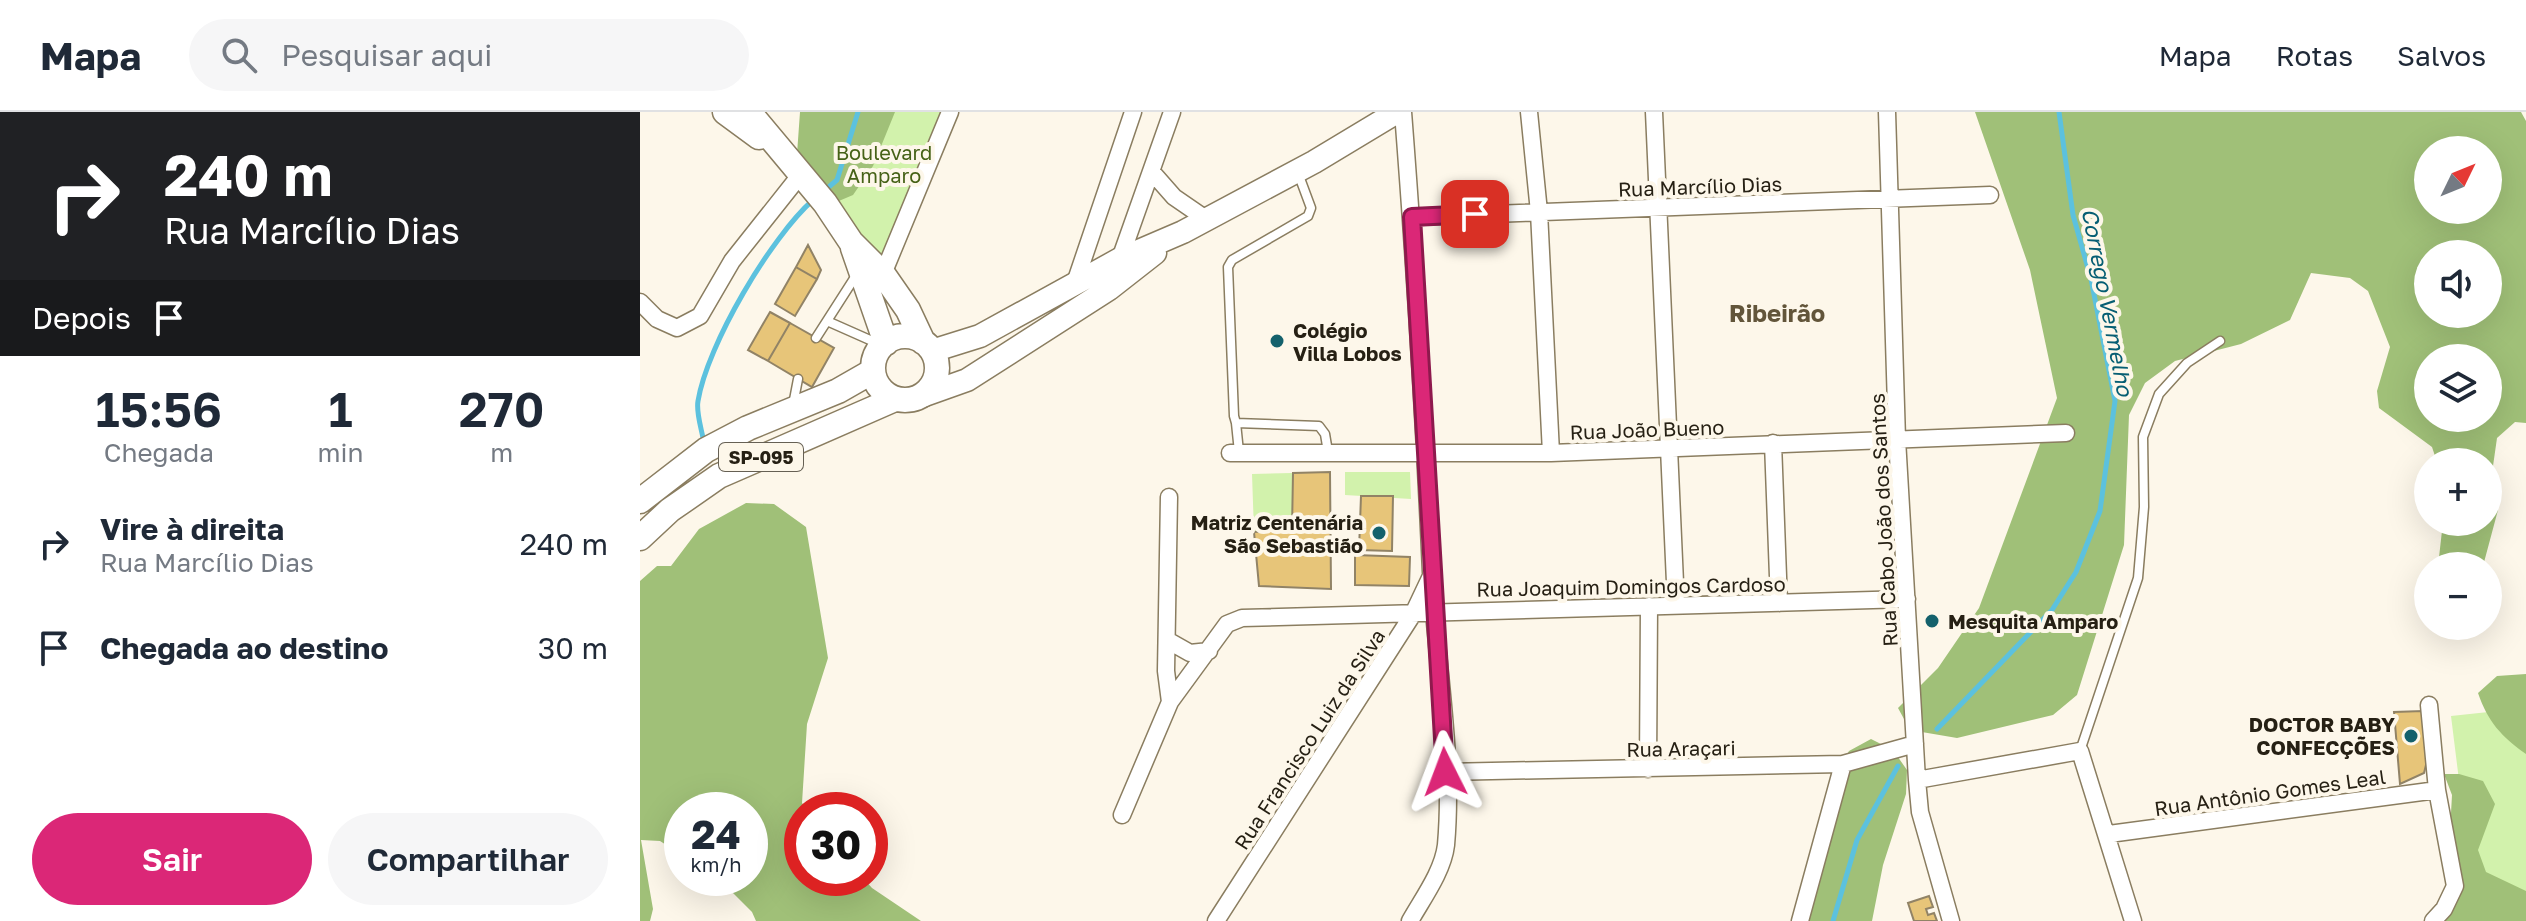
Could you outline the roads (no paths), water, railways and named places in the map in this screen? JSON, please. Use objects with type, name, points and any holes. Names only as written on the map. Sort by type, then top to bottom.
[{"type":"main road","points":[[725,112],[781,154]]},
{"type":"main road","points":[[749,112],[825,203],[871,272],[908,310],[937,367],[934,384],[922,396]]},
{"type":"main road","points":[[871,272],[884,345]]},
{"type":"main road","points":[[895,399],[877,383],[873,371],[876,355],[884,345],[905,336],[928,346]]},
{"type":"main road","name":"SP-095","points":[[640,501],[706,450],[838,391],[873,371]]},
{"type":"main road","name":"SP-095","points":[[640,538],[670,510],[719,476],[895,399],[907,401],[922,396]]},
{"type":"street","points":[[871,272],[950,112]]},
{"type":"street","points":[[1075,283],[1133,112]]},
{"type":"street","points":[[1109,289],[1172,112]]},
{"type":"street","points":[[928,346],[980,336],[1120,259],[1183,232],[1400,112],[1412,217],[1428,456],[1431,576],[1436,612],[1445,772],[1446,847],[1438,870],[1410,921]]},
{"type":"street","points":[[1529,112],[1539,212],[1551,453]]},
{"type":"street","points":[[1654,112],[1676,605]]},
{"type":"street","name":"Rua Cabo João dos Santos","points":[[1887,112],[1897,439],[1917,780],[1920,812],[1951,921]]},
{"type":"street","points":[[1152,172],[1174,197],[1206,219]]},
{"type":"street","points":[[640,302],[657,319],[677,328],[700,316],[732,261],[805,179]]},
{"type":"street","name":"Rua Marcílio Dias","points":[[1412,217],[1990,195]]},
{"type":"street","points":[[922,396],[967,380],[1109,289],[1183,232]]},
{"type":"street","name":"Rua João Bueno","points":[[1235,453],[1428,456],[2066,433]]},
{"type":"street","points":[[1773,443],[1779,603]]},
{"type":"street","points":[[1122,815],[1170,702],[1167,640],[1169,497]]},
{"type":"street","name":"Rua Francisco Luiz da Silva","points":[[1216,921],[1413,614],[1431,576]]},
{"type":"street","name":"Rua Joaquim Domingos Cardoso","points":[[1170,702],[1227,624],[1242,618],[1907,599]]},
{"type":"street","points":[[1648,769],[1649,606]]},
{"type":"street","points":[[1167,640],[1190,653],[1209,651]]},
{"type":"street","points":[[2429,705],[2437,790],[2455,886],[2444,909],[2433,921]]},
{"type":"street","name":"Rua Araçari","points":[[1445,772],[1843,764],[1915,744]]},
{"type":"street","points":[[1917,780],[2080,751],[2109,834],[2133,921]]},
{"type":"street","points":[[1800,921],[1843,764]]},
{"type":"street","name":"Rua Antônio Gomes Leal","points":[[2109,834],[2437,790]]},
{"type":"lane","points":[[1235,453],[1228,267],[1232,260],[1308,216],[1311,208],[1297,171]]},
{"type":"lane","points":[[816,338],[827,321],[871,272]]},
{"type":"lane","points":[[827,321],[884,345]]},
{"type":"lane","points":[[2080,751],[2138,578],[2144,507],[2143,437],[2159,394],[2187,363],[2220,341]]},
{"type":"lane","points":[[792,409],[798,379]]},
{"type":"lane","points":[[1236,423],[1319,426],[1325,434],[1329,453]]},
{"type":"waterway","points":[[824,191],[837,180],[858,112]]},
{"type":"waterway","name":"Corrego Vermelho","points":[[1937,729],[2052,610],[2076,572],[2100,511],[2115,401],[2091,279],[2073,215],[2059,112]]},
{"type":"waterway","points":[[703,438],[698,401],[714,351],[761,265],[796,217],[813,200]]},
{"type":"waterway","name":"Corrego Vermelho","points":[[1833,921],[1857,840],[1898,766]]},
{"type":"place","name":"Colégio Villa Lobos","points":[[1277,341]]},
{"type":"place","name":"Matriz Centenária São Sebastião","points":[[1379,533]]},
{"type":"place","name":"Mesquita Amparo","points":[[1932,621]]},
{"type":"place","name":"DOCTOR BABY CONFECÇÕES","points":[[2411,736]]},
{"type":"district","name":"Ribeirão","points":[[1777,312]]},
{"type":"park label","name":"Boulevard Amparo","points":[[884,164]]}]
